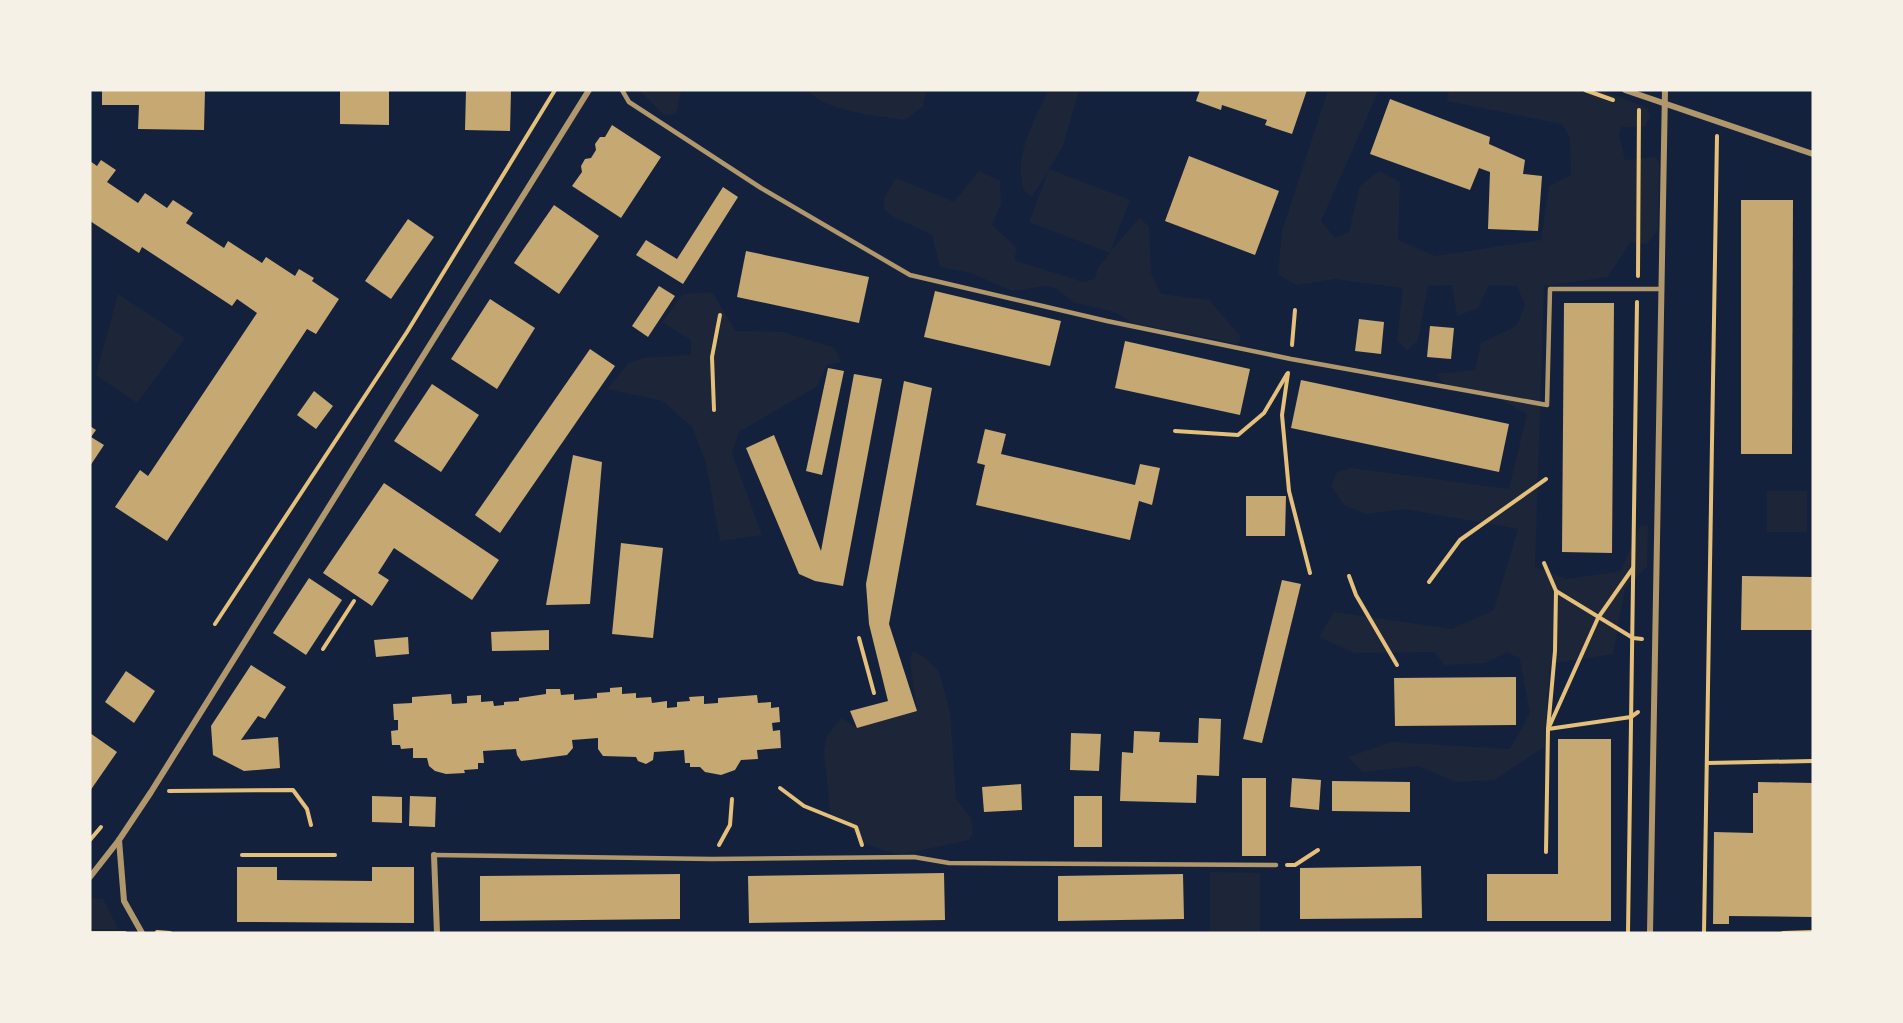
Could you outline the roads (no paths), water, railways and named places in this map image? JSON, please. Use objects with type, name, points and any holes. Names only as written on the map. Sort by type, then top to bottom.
[{"type":"street","points":[[90,878],[151,792],[589,90]]},
{"type":"street","points":[[1625,90],[1813,154]]},
{"type":"street","points":[[1650,933],[1665,90]]},
{"type":"street","points":[[119,840],[124,901],[142,933]]},
{"type":"street","points":[[434,855],[437,933]]},
{"type":"lane","points":[[622,90],[629,102],[761,188],[910,275],[1107,321],[1291,358],[1547,405],[1550,289],[1662,289]]},
{"type":"lane","points":[[434,855],[712,859],[914,857],[949,862],[1276,865]]}]
